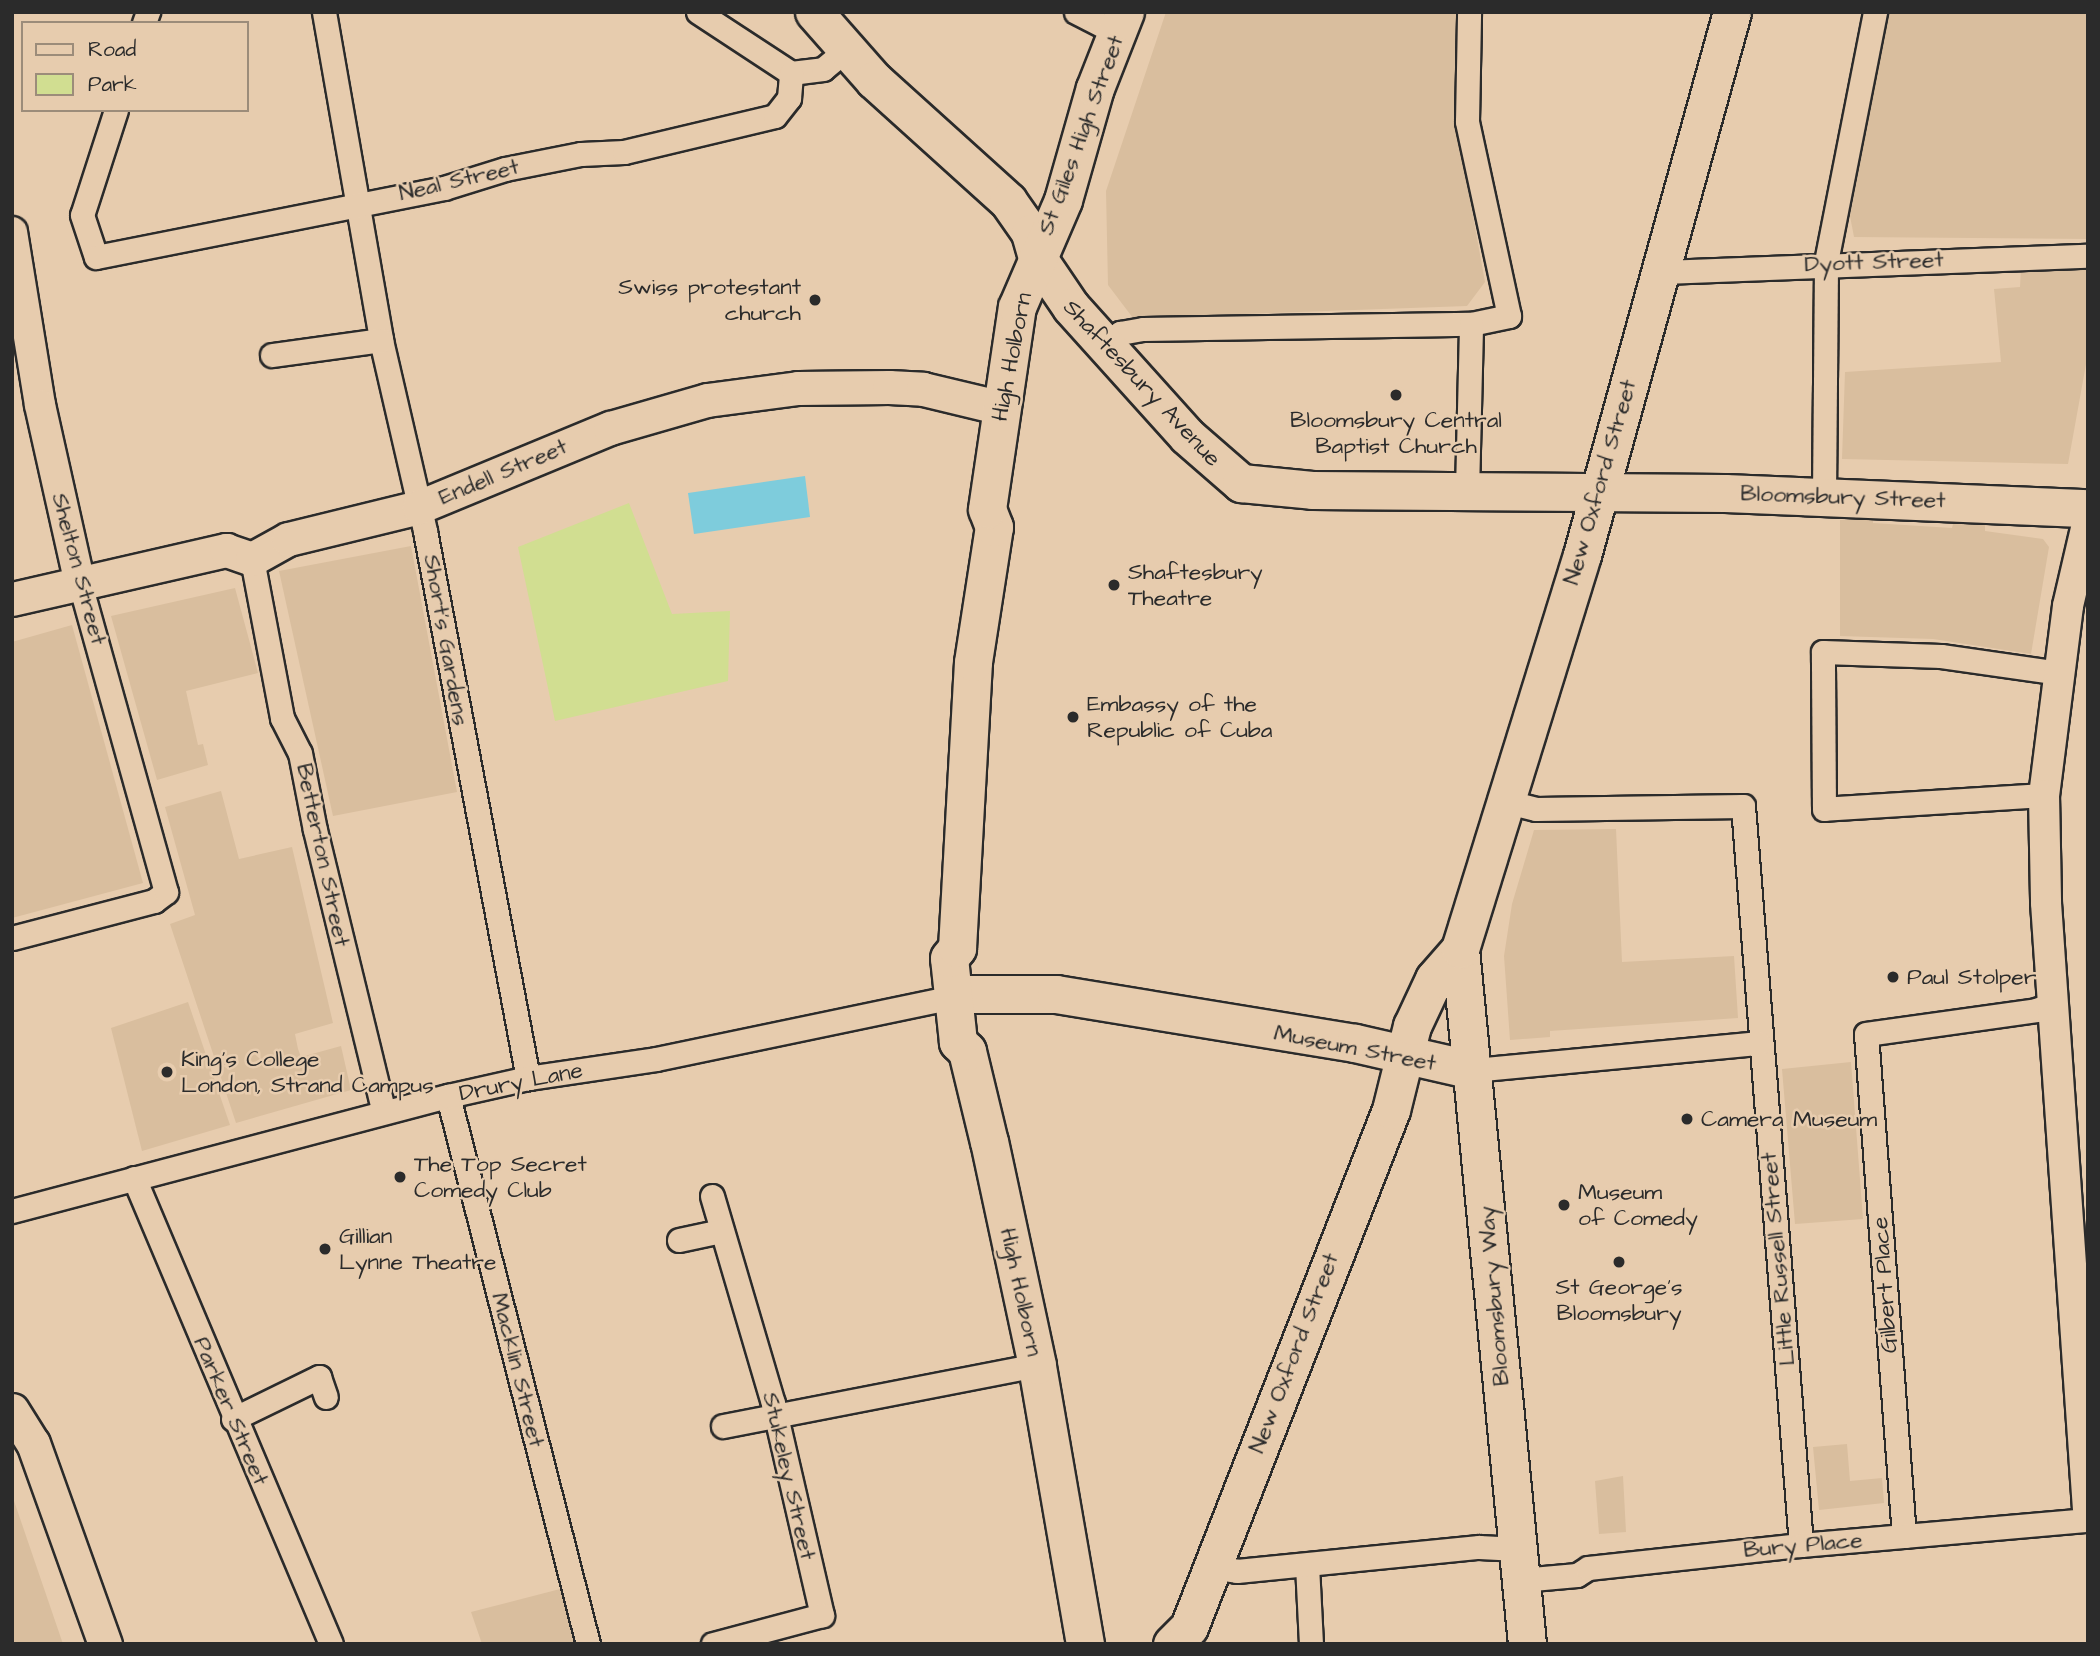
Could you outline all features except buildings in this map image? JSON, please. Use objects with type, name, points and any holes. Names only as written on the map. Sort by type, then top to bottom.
[{"type":"main road","name":"Shaftesbury Avenue","points":[[814,12],[846,50],[999,191],[1020,216],[1037,257],[1060,294],[1187,436],[1241,484],[1274,489],[1598,493]]},
{"type":"main road","name":"New Oxford Street","points":[[1172,1644],[1189,1627],[1210,1567],[1391,1110],[1407,1056],[1412,1026],[1434,979],[1460,949],[1598,493],[1662,272],[1732,12]]},
{"type":"main road","name":"St Giles High Street","points":[[1037,257],[1062,200],[1095,88],[1121,23]]},
{"type":"main road","name":"High Holborn","points":[[1037,257],[1042,314],[1018,409],[987,509],[994,527],[973,663],[957,948],[965,956],[961,994],[972,1040],[967,1051],[1037,1365],[1082,1627]]},
{"type":"main road","name":"Endell Street","points":[[252,559],[288,539],[423,523],[622,423],[707,400],[798,387],[889,387],[923,389],[1018,409]]},
{"type":"main road","name":"Bloomsbury Street","points":[[1598,493],[1824,496],[2088,509]]},
{"type":"main road","points":[[12,599],[226,550],[252,559]]},
{"type":"main road","name":"Bloomsbury Way","points":[[1460,949],[1527,1644]]},
{"type":"main road","name":"Museum Street","points":[[961,994],[1056,994],[1355,1043],[1473,1070]]},
{"type":"main road","points":[[12,1410],[33,1443],[106,1644]]},
{"type":"main road","points":[[1082,1627],[1089,1629],[1106,1644]]},
{"type":"street","name":"Short's Gardens","points":[[324,12],[381,340],[423,523],[477,820],[528,1078]]},
{"type":"street","points":[[698,12],[791,73],[823,69],[846,50]]},
{"type":"street","points":[[1076,12],[1121,23]]},
{"type":"street","points":[[1105,344],[1120,333],[1143,329],[1471,324],[1510,316],[1468,121],[1469,12]]},
{"type":"street","points":[[1824,496],[1826,262],[1875,12]]},
{"type":"street","name":"Neal Street","points":[[115,112],[82,215],[96,257],[444,188],[556,159],[624,152],[775,116],[789,98],[791,73]]},
{"type":"street","name":"Shelton Street","points":[[12,232],[40,405],[79,584],[166,884],[160,899],[12,937]]},
{"type":"street","name":"Dyott Street","points":[[1662,272],[1826,262],[2088,256]]},
{"type":"street","points":[[1467,491],[1471,324]]},
{"type":"street","points":[[272,355],[381,340]]},
{"type":"street","points":[[2088,520],[2078,552],[2044,795],[2054,1003],[2088,1509]]},
{"type":"street","name":"Betterton Street","points":[[252,559],[282,718],[300,753],[314,830],[384,1112]]},
{"type":"street","points":[[2044,795],[1824,809],[1823,652],[1941,656],[2059,673]]},
{"type":"street","name":"Little Russell Street","points":[[1504,801],[1536,810],[1743,806],[1759,1043],[1801,1545]]},
{"type":"street","name":"Drury Lane","points":[[12,1211],[448,1096],[528,1078],[656,1059],[961,994]]},
{"type":"street","name":"Gilbert Place","points":[[1904,1536],[1866,1034],[2036,1010],[2054,1003]]},
{"type":"street","name":"Museum Street","points":[[1473,1070],[1759,1043]]},
{"type":"street","name":"Macklin Street","points":[[448,1096],[588,1644]]},
{"type":"street","name":"Parker Street","points":[[134,1178],[233,1419],[331,1644]]},
{"type":"street","name":"Stukeley Street","points":[[712,1196],[775,1413],[822,1615],[713,1644]]},
{"type":"street","points":[[679,1240],[722,1231]]},
{"type":"street","points":[[723,1426],[775,1413],[1037,1365]]},
{"type":"street","points":[[233,1419],[319,1377],[326,1397]]},
{"type":"street","name":"Bury Place","points":[[1210,1567],[1237,1571],[1307,1566],[1479,1547],[1520,1565],[1577,1575],[1588,1568],[1801,1545],[2088,1520]]},
{"type":"street","points":[[1307,1566],[1311,1644]]},
{"type":"shaded area","points":[[1166,12],[1458,12],[1459,139],[1485,282],[1467,306],[1133,318],[1108,285],[1106,191]]},
{"type":"shaded area","points":[[1889,12],[2088,12],[2088,239],[1854,237],[1850,216]]},
{"type":"shaded area","points":[[2021,268],[2088,269],[2088,353],[2068,464],[1842,459],[1845,372],[2001,362],[1994,289],[2020,287]]},
{"type":"shaded area","points":[[1873,519],[1873,523],[1952,528],[1953,524],[1985,525],[1985,531],[2043,539],[2049,547],[2031,654],[1933,639],[1840,636],[1840,520]]},
{"type":"shaded area","points":[[411,546],[457,792],[333,816],[279,571]]},
{"type":"shaded area","points":[[235,588],[258,673],[186,691],[198,745],[203,744],[208,765],[157,780],[111,616]]},
{"type":"shaded area","points":[[72,625],[143,883],[12,918],[12,642]]},
{"type":"shaded area","points":[[221,791],[239,859],[292,847],[333,1023],[295,1034],[298,1049],[301,1057],[341,1046],[351,1090],[236,1123],[170,924],[195,915],[165,807]]},
{"type":"shaded area","points":[[1616,829],[1622,962],[1734,956],[1738,1018],[1550,1031],[1550,1037],[1510,1040],[1504,956],[1512,904],[1534,830]]},
{"type":"shaded area","name":"King's College London, Strand Campus","points":[[188,1002],[230,1125],[142,1151],[111,1028]]},
{"type":"shaded area","points":[[1851,1062],[1863,1219],[1795,1224],[1782,1069]]},
{"type":"shaded area","points":[[1847,1444],[1850,1481],[1882,1478],[1884,1503],[1819,1510],[1813,1447]]},
{"type":"shaded area","points":[[1623,1476],[1626,1532],[1599,1534],[1595,1481]]},
{"type":"shaded area","points":[[12,1495],[63,1644],[12,1644]]},
{"type":"shaded area","points":[[564,1588],[576,1644],[482,1644],[471,1612]]},
{"type":"green space","points":[[629,503],[672,614],[730,611],[728,681],[555,721],[518,547]]},
{"type":"water","points":[[805,476],[810,517],[694,534],[688,493]]},
{"type":"place","name":"Swiss protestant church","points":[[815,300]]},
{"type":"place","name":"Bloomsbury Central Baptist Church","points":[[1396,395]]},
{"type":"place","name":"Shaftesbury Theatre","points":[[1114,585]]},
{"type":"place","name":"Embassy of the Republic of Cuba","points":[[1073,717]]},
{"type":"place","name":"Paul Stolper","points":[[1893,977]]},
{"type":"place","name":"King's College London, Strand Campus","points":[[167,1072]]},
{"type":"place","name":"Camera Museum","points":[[1687,1119]]},
{"type":"place","name":"The Top Secret Comedy Club","points":[[400,1177]]},
{"type":"place","name":"Museum of Comedy","points":[[1564,1205]]},
{"type":"place","name":"Gillian Lynne Theatre","points":[[325,1249]]},
{"type":"place","name":"St George's Bloomsbury","points":[[1619,1262]]}]
